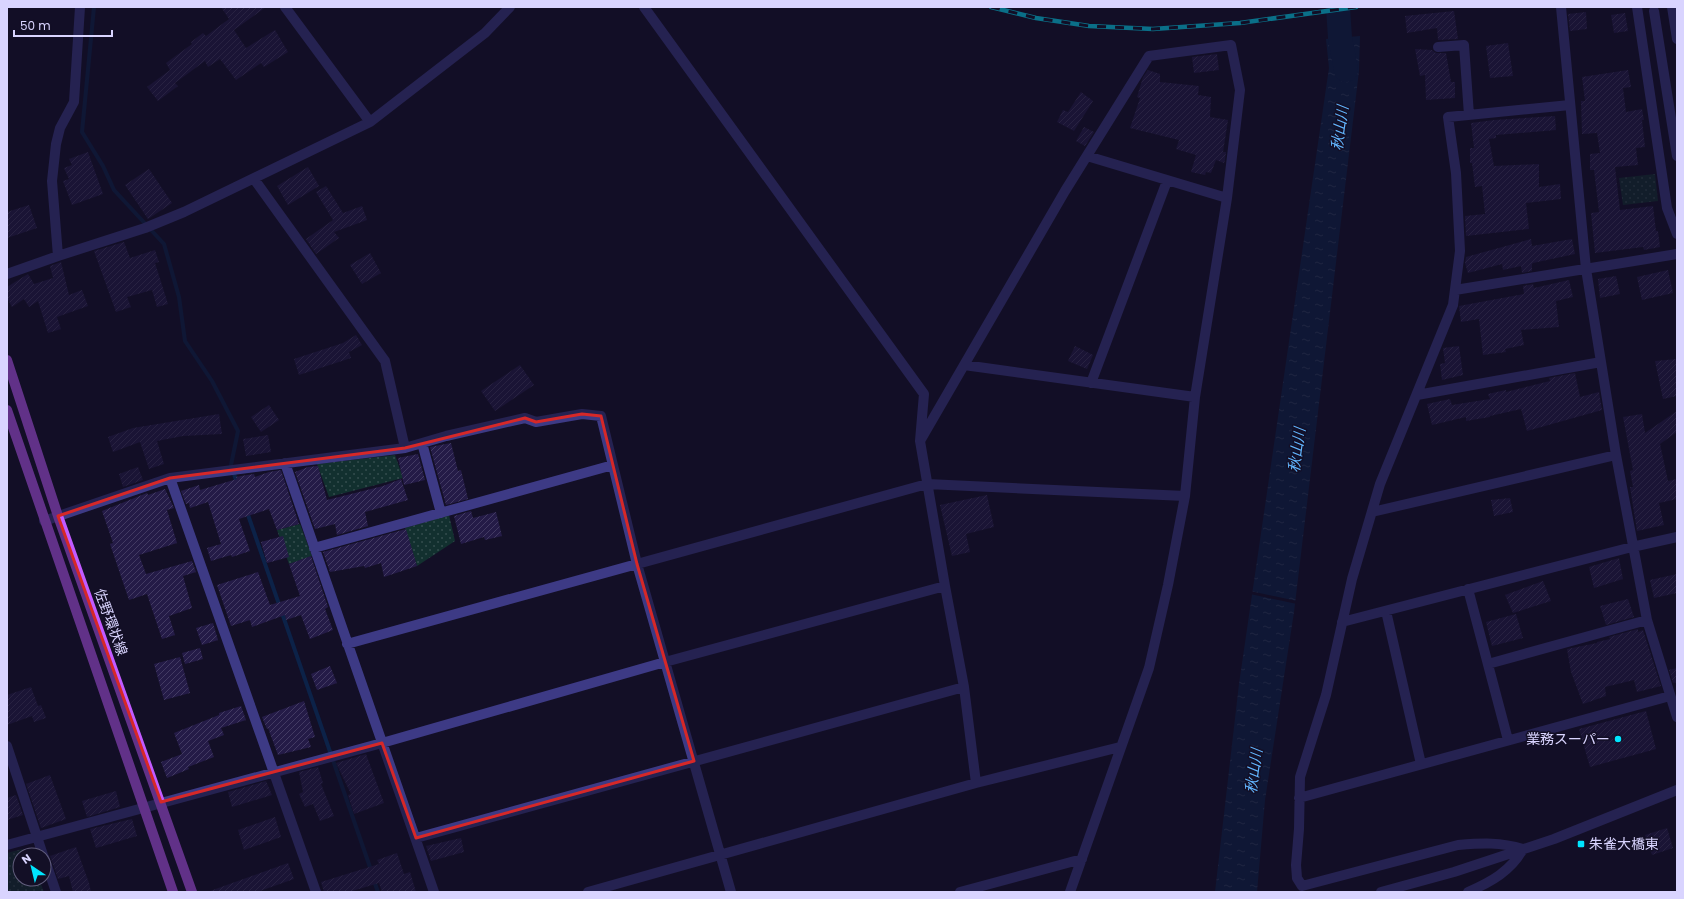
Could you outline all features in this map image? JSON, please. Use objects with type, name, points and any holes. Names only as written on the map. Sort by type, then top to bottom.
[{"type":"main road","name":"佐野環状線","points":[[7,360],[58,516],[192,892]]},
{"type":"main road","name":"佐野環状線","points":[[7,410],[173,892]]},
{"type":"street","points":[[58,256],[52,181],[56,144],[60,128],[74,102],[80,7]]},
{"type":"street","points":[[286,7],[370,122]]},
{"type":"street","points":[[7,274],[145,228],[184,212],[370,122],[485,33],[510,7]]},
{"type":"street","points":[[644,7],[924,394],[920,441],[964,687],[976,783]]},
{"type":"street","points":[[1561,7],[1586,269],[1616,455],[1647,620],[1677,717]]},
{"type":"street","points":[[1637,7],[1667,208],[1677,234]]},
{"type":"street","points":[[1672,7],[1677,39]]},
{"type":"street","points":[[1654,11],[1677,156]]},
{"type":"street","points":[[920,441],[1087,156],[1149,56],[1231,45],[1240,90],[1227,198],[1195,397],[1185,496],[1168,585],[1149,668],[1070,892]]},
{"type":"street","points":[[1438,47],[1464,45],[1469,115]]},
{"type":"street","points":[[1524,849],[1506,844],[1481,843],[1458,846],[1302,886],[1297,878],[1296,865],[1299,829],[1300,777],[1326,695],[1352,579],[1380,484],[1454,305],[1460,251],[1456,173],[1448,117],[1570,104]]},
{"type":"street","points":[[1087,156],[1227,198]]},
{"type":"street","points":[[254,179],[385,361],[405,448]]},
{"type":"street","points":[[1091,383],[1167,181]]},
{"type":"street","points":[[1456,290],[1677,254]]},
{"type":"street","points":[[1417,395],[1601,362]]},
{"type":"street","points":[[964,365],[1195,397]]},
{"type":"street","points":[[44,521],[170,478],[405,448],[446,436],[525,418],[536,422],[582,414],[601,416],[637,564],[731,892]]},
{"type":"street","points":[[422,443],[441,513]]},
{"type":"street","points":[[1372,512],[1616,455]]},
{"type":"street","points":[[285,463],[434,892]]},
{"type":"street","points":[[314,548],[613,465]]},
{"type":"street","points":[[170,478],[316,892]]},
{"type":"street","points":[[347,644],[927,484],[1185,496]]},
{"type":"street","points":[[1342,622],[1632,546],[1677,537]]},
{"type":"street","points":[[7,845],[382,743],[665,662],[945,586]]},
{"type":"street","points":[[1468,589],[1508,740]]},
{"type":"street","points":[[1386,611],[1421,764]]},
{"type":"street","points":[[1488,664],[1647,620]]},
{"type":"street","points":[[416,838],[964,687]]},
{"type":"street","points":[[1299,798],[1670,696]]},
{"type":"street","points":[[7,746],[41,847]]},
{"type":"street","points":[[588,892],[976,783],[1120,747]]},
{"type":"street","points":[[1381,892],[1454,872],[1554,839],[1677,790]]},
{"type":"street","points":[[1468,892],[1485,885],[1503,873],[1516,861],[1524,849]]},
{"type":"street","points":[[960,892],[1082,859]]},
{"type":"street","points":[[52,880],[56,892]]},
{"type":"highlighted area","points":[[582,414],[601,416],[637,564],[694,761],[416,838],[382,743],[161,802],[58,516],[170,478],[405,448],[525,418],[536,422]]},
{"type":"green space","points":[[1655,174],[1658,201],[1623,205],[1619,178]]},
{"type":"green space","points":[[395,455],[403,478],[329,497],[317,464]]},
{"type":"green space","points":[[449,515],[455,541],[417,566],[405,528]]},
{"type":"green space","points":[[300,524],[312,556],[289,564],[277,530]]},
{"type":"green space","points":[[12,852],[12,887],[42,887],[44,892],[7,892],[7,853]]},
{"type":"water","points":[[1360,36],[1359,71],[1294,612],[1265,800],[1257,892],[1215,892],[1239,684],[1329,68],[1326,39]]},
{"type":"pier","points":[[1250,591],[1297,601],[1297,604],[1250,594]]},
{"type":"building","points":[[221,7],[266,7],[234,30],[246,48],[275,30],[288,52],[264,67],[261,63],[236,80],[220,59],[208,67],[205,61],[175,83],[178,86],[158,101],[147,87],[170,70],[166,63],[192,44],[191,42],[203,33],[206,36],[229,19]]},
{"type":"building","points":[[1454,11],[1458,39],[1438,40],[1437,28],[1407,33],[1405,16]]},
{"type":"building","points":[[1586,12],[1587,29],[1570,31],[1568,14]]},
{"type":"building","points":[[1625,13],[1628,31],[1614,33],[1611,15]]},
{"type":"building","points":[[1508,43],[1513,76],[1490,78],[1486,46]]},
{"type":"building","points":[[1415,49],[1432,50],[1436,53],[1446,53],[1451,82],[1455,82],[1455,98],[1426,100],[1425,75],[1420,76]]},
{"type":"building","points":[[1217,54],[1219,70],[1194,73],[1192,57]]},
{"type":"building","points":[[1148,70],[1160,74],[1160,82],[1199,86],[1198,95],[1211,97],[1210,117],[1228,120],[1223,152],[1226,152],[1225,160],[1224,163],[1216,160],[1211,173],[1206,172],[1205,175],[1191,172],[1196,155],[1176,149],[1179,140],[1130,128],[1140,98],[1137,97],[1143,77]]},
{"type":"building","points":[[1628,70],[1631,87],[1623,88],[1626,112],[1642,109],[1645,147],[1636,148],[1638,165],[1615,167],[1620,210],[1653,206],[1656,231],[1658,231],[1660,247],[1644,250],[1643,247],[1595,253],[1591,213],[1599,212],[1594,170],[1590,170],[1590,154],[1600,153],[1597,133],[1582,134],[1581,101],[1585,101],[1582,77]]},
{"type":"building","points":[[1081,92],[1093,101],[1074,131],[1057,122],[1063,110],[1068,112]]},
{"type":"building","points":[[1555,116],[1556,130],[1496,135],[1496,138],[1489,139],[1494,166],[1539,164],[1539,187],[1560,184],[1561,199],[1526,203],[1529,229],[1466,236],[1465,216],[1485,214],[1482,186],[1475,187],[1472,163],[1470,163],[1470,148],[1474,148],[1471,123]]},
{"type":"building","points":[[1084,127],[1094,132],[1085,146],[1076,141]]},
{"type":"building","points":[[88,152],[103,194],[72,205],[63,181],[69,179],[64,168],[72,165],[69,159]]},
{"type":"building","points":[[308,167],[319,186],[288,205],[277,186]]},
{"type":"building","points":[[149,169],[172,203],[148,219],[125,185]]},
{"type":"building","points":[[326,186],[343,213],[362,206],[367,220],[334,232],[339,238],[316,254],[306,239],[333,220],[316,192]]},
{"type":"building","points":[[29,205],[37,228],[7,238],[7,212]]},
{"type":"building","points":[[1531,239],[1532,246],[1572,239],[1575,254],[1533,263],[1532,271],[1522,273],[1521,266],[1503,270],[1502,264],[1468,273],[1465,263],[1466,257]]},
{"type":"building","points":[[124,242],[130,258],[155,250],[159,262],[155,263],[168,304],[157,307],[152,290],[127,297],[131,307],[116,312],[94,251]]},
{"type":"building","points":[[370,253],[381,273],[362,284],[350,265]]},
{"type":"building","points":[[61,262],[69,295],[82,290],[88,306],[57,317],[61,329],[48,333],[38,301],[29,307],[24,299],[12,307],[7,298],[7,287],[28,274],[34,284],[53,278],[50,266]]},
{"type":"building","points":[[1668,270],[1673,293],[1642,300],[1637,277]]},
{"type":"building","points":[[1616,276],[1620,294],[1600,298],[1598,279]]},
{"type":"building","points":[[1569,280],[1573,297],[1556,301],[1559,327],[1521,330],[1524,345],[1505,349],[1506,352],[1483,355],[1479,319],[1461,322],[1459,306],[1524,294],[1523,286],[1533,284],[1534,288]]},
{"type":"building","points":[[356,335],[362,345],[349,352],[351,358],[299,375],[294,359],[343,343]]},
{"type":"building","points":[[1075,346],[1093,355],[1087,369],[1068,361]]},
{"type":"building","points":[[1459,346],[1463,375],[1442,380],[1440,364],[1445,363],[1443,348]]},
{"type":"building","points":[[1677,359],[1677,396],[1663,399],[1655,361]]},
{"type":"building","points":[[520,365],[534,385],[495,411],[481,391]]},
{"type":"building","points":[[1575,373],[1580,397],[1599,392],[1602,410],[1527,431],[1521,409],[1490,417],[1466,421],[1466,417],[1432,425],[1427,404],[1450,399],[1452,405],[1490,399],[1488,394],[1506,390],[1506,392],[1550,381],[1549,378]]},
{"type":"building","points":[[269,405],[279,420],[261,432],[251,417]]},
{"type":"building","points":[[1677,411],[1677,432],[1660,444],[1668,481],[1677,479],[1677,499],[1659,503],[1664,525],[1637,531],[1630,487],[1633,487],[1630,471],[1633,470],[1623,417],[1642,414],[1645,433]]},
{"type":"building","points":[[219,414],[222,434],[183,436],[157,441],[164,464],[149,469],[140,442],[113,452],[108,437],[133,428]]},
{"type":"building","points":[[268,435],[271,452],[246,456],[243,439]]},
{"type":"building","points":[[451,443],[458,471],[461,470],[468,499],[446,505],[430,447]]},
{"type":"building","points":[[418,454],[425,480],[404,485],[398,458]]},
{"type":"building","points":[[318,466],[327,500],[383,486],[401,479],[408,500],[365,512],[368,526],[337,535],[335,524],[315,529],[295,472],[308,467]]},
{"type":"building","points":[[138,467],[143,480],[123,487],[119,474]]},
{"type":"building","points":[[281,470],[299,524],[277,530],[269,509],[239,519],[250,551],[232,557],[231,555],[211,561],[207,548],[221,544],[208,502],[190,508],[189,503],[186,504],[181,491],[199,485],[200,490],[237,479],[236,477],[254,474],[255,477]]},
{"type":"building","points":[[165,489],[174,508],[167,510],[177,543],[139,555],[146,574],[192,561],[196,572],[183,576],[192,608],[169,616],[175,635],[162,639],[147,594],[129,600],[110,544],[113,543],[102,511],[147,493],[148,495]]},
{"type":"building","points":[[987,495],[994,527],[966,534],[970,552],[952,556],[940,505]]},
{"type":"building","points":[[1510,498],[1513,512],[1494,516],[1491,500]]},
{"type":"building","points":[[471,511],[473,518],[496,512],[502,536],[485,540],[484,537],[461,544],[454,516]]},
{"type":"building","points":[[406,529],[417,566],[384,577],[381,563],[365,568],[364,566],[330,572],[323,552]]},
{"type":"building","points":[[283,536],[289,557],[267,563],[261,542]]},
{"type":"building","points":[[311,556],[328,607],[325,609],[333,630],[310,639],[301,615],[286,620],[285,615],[252,627],[250,620],[231,626],[217,585],[258,572],[270,605],[300,596],[289,564]]},
{"type":"building","points":[[1619,558],[1623,579],[1594,588],[1589,567]]},
{"type":"building","points":[[1677,574],[1677,593],[1654,598],[1650,580]]},
{"type":"building","points":[[1543,581],[1551,601],[1513,613],[1505,595]]},
{"type":"building","points":[[1628,599],[1634,617],[1606,625],[1600,606]]},
{"type":"building","points":[[1516,614],[1523,638],[1492,646],[1486,622]]},
{"type":"building","points":[[213,623],[218,640],[202,645],[196,628]]},
{"type":"building","points":[[1638,629],[1638,632],[1643,630],[1661,686],[1637,692],[1634,680],[1605,687],[1606,696],[1583,704],[1571,672],[1567,649],[1597,643],[1610,639],[1609,637]]},
{"type":"building","points":[[200,648],[203,659],[185,664],[182,653]]},
{"type":"building","points":[[180,657],[190,693],[164,700],[154,664]]},
{"type":"building","points":[[330,666],[337,683],[317,690],[311,674]]},
{"type":"building","points":[[1677,668],[1677,682],[1673,683],[1669,670]]},
{"type":"building","points":[[31,687],[38,706],[41,705],[46,718],[34,722],[32,716],[7,725],[7,695]]},
{"type":"building","points":[[304,701],[315,737],[308,739],[311,747],[278,755],[268,728],[267,729],[262,717]]},
{"type":"building","points":[[241,706],[246,720],[221,728],[224,735],[208,741],[214,757],[188,767],[189,769],[167,778],[161,762],[182,754],[174,733],[219,715],[219,713]]},
{"type":"building","name":"業務スーパー","points":[[1646,711],[1656,749],[1590,767],[1579,729]]},
{"type":"building","points":[[366,754],[384,803],[354,814],[348,795],[351,794],[336,763]]},
{"type":"building","points":[[318,767],[323,783],[321,784],[334,816],[320,821],[313,804],[305,807],[299,794],[303,792],[299,772]]},
{"type":"building","points":[[50,775],[66,819],[41,828],[26,784]]},
{"type":"building","points":[[266,781],[272,795],[232,807],[228,792]]},
{"type":"building","points":[[116,791],[120,807],[87,817],[82,801]]},
{"type":"building","points":[[16,795],[23,815],[7,820],[7,798]]},
{"type":"building","points":[[275,817],[281,837],[244,850],[238,830]]},
{"type":"building","points":[[132,819],[137,836],[96,848],[90,829]]},
{"type":"building","points":[[1667,828],[1673,848],[1652,855],[1645,835]]},
{"type":"building","points":[[461,838],[464,852],[431,861],[426,846]]},
{"type":"building","points":[[76,847],[91,892],[73,892],[69,876],[58,879],[52,862],[52,855]]},
{"type":"building","points":[[397,853],[404,874],[410,872],[416,892],[382,892],[379,883],[349,892],[324,892],[321,882],[379,864],[377,860]]},
{"type":"building","points":[[288,863],[294,879],[257,892],[210,892],[210,891]]},
{"type":"waterway","points":[[94,7],[82,132],[103,166],[114,190],[164,244],[179,297],[185,341],[212,381],[238,431],[231,465],[237,483]]},
{"type":"waterway","name":"秋山川","points":[[1338,7],[1340,38],[1346,70]]},
{"type":"waterway","points":[[247,512],[371,870]]},
{"type":"waterway","points":[[374,881],[378,892]]},
{"type":"railway","points":[[991,7],[1036,18],[1089,26],[1153,29],[1240,23],[1356,7]]},
{"type":"place","name":"業務スーパー","points":[[1618,739]]},
{"type":"place","name":"朱雀大橋東","points":[[1581,844]]}]
